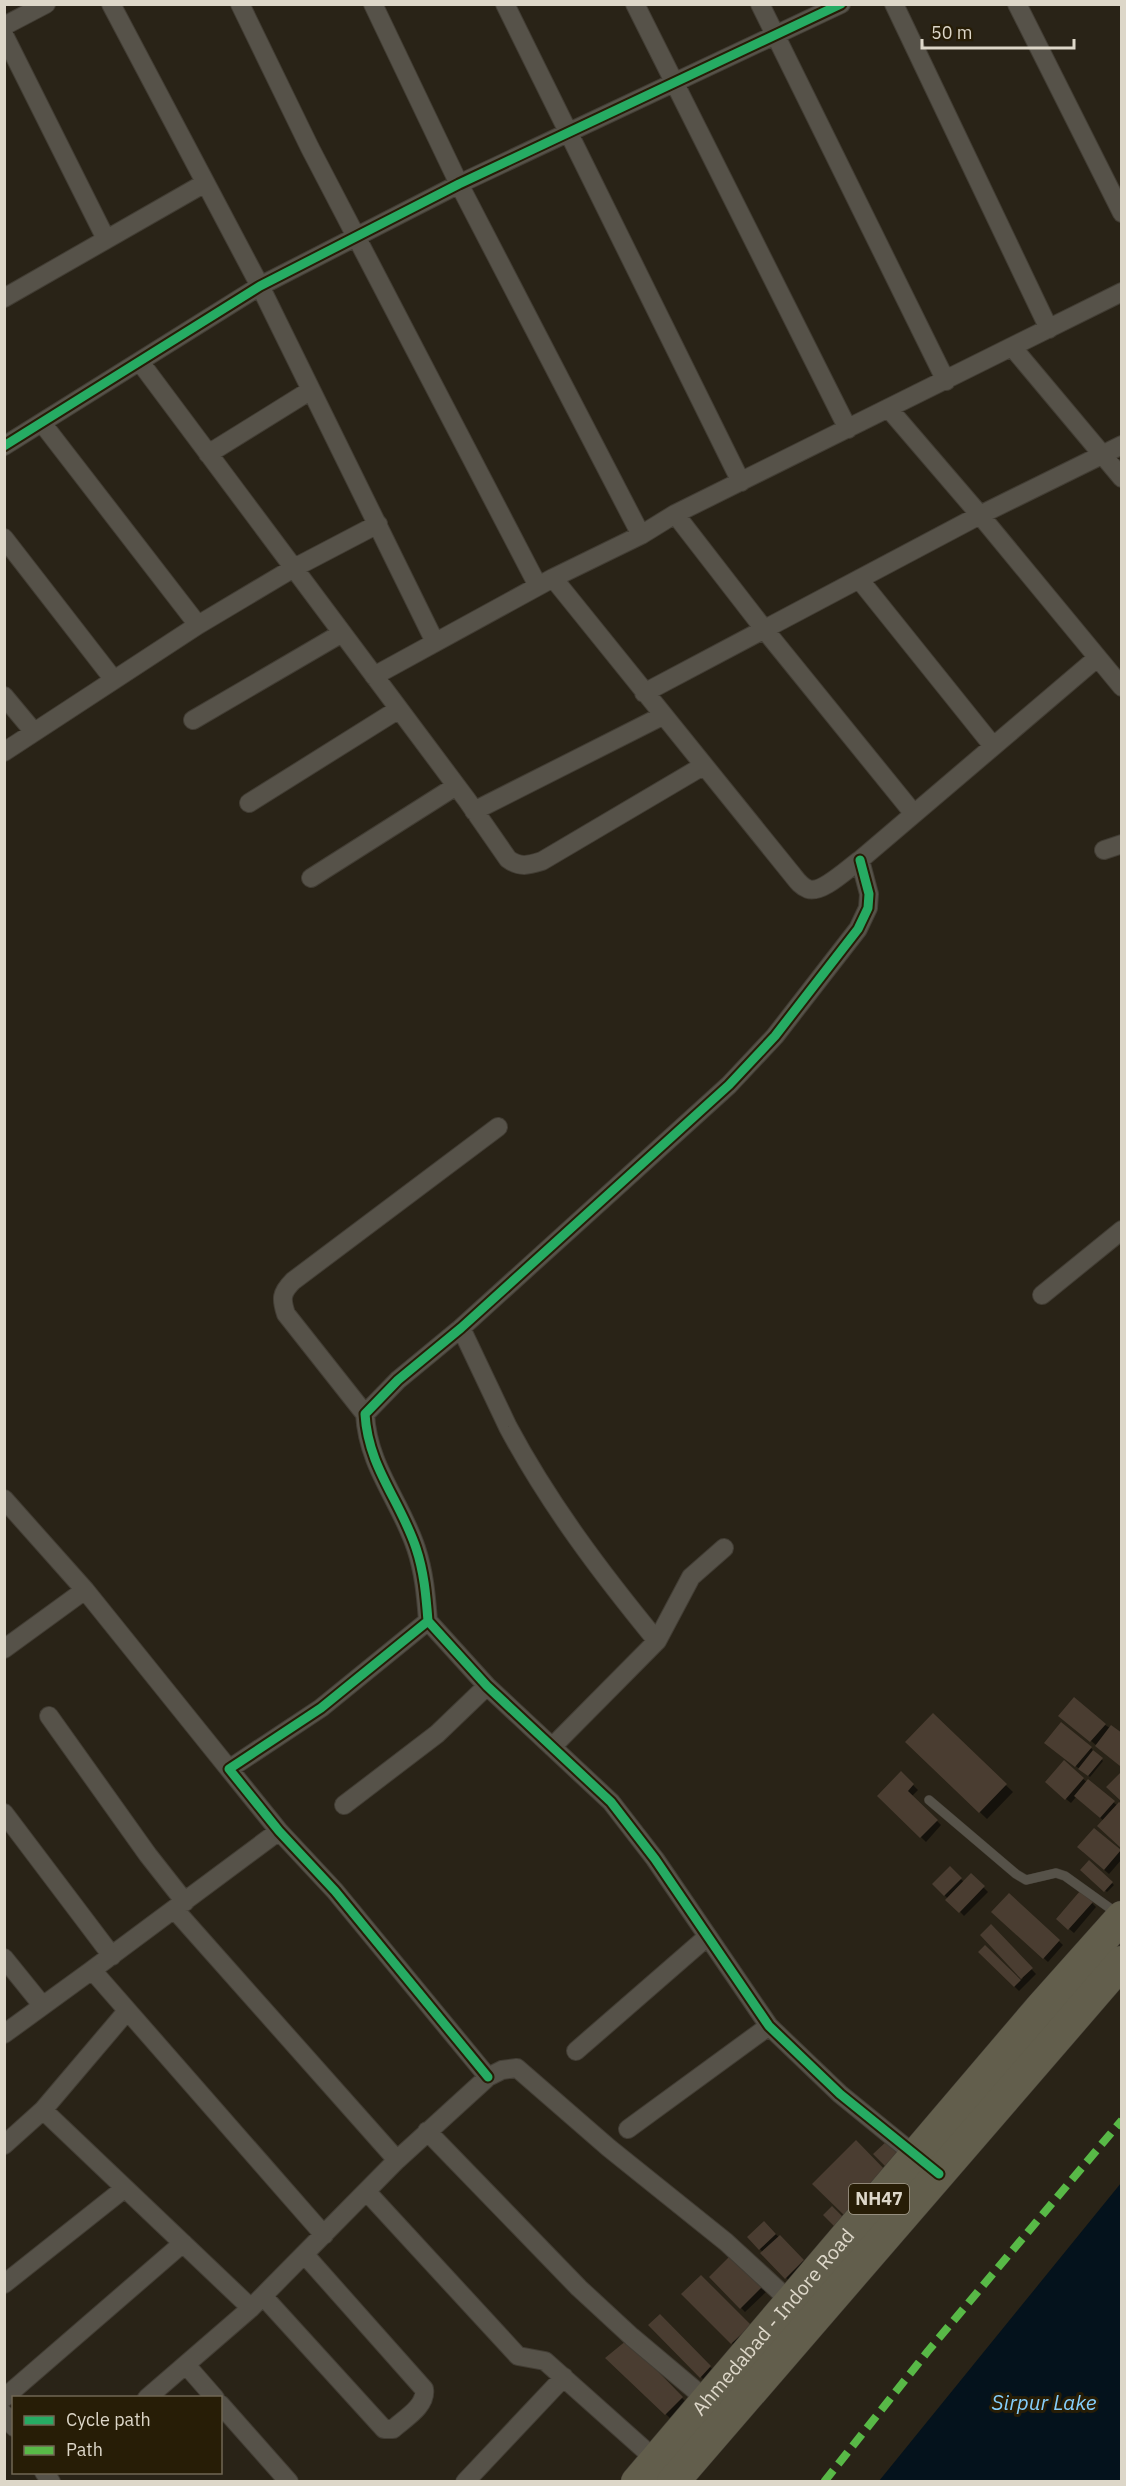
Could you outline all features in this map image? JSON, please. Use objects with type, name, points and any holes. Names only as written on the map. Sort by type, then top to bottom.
[{"type":"highway","name":"Ahmedabad - Indore Road","points":[[656,2474],[927,2164],[1122,1917]]},
{"type":"highway","name":"Ahmedabad - Indore Road","points":[[656,2474],[708,2401],[791,2302],[1122,1962]]},
{"type":"street","points":[[4,26],[46,4]]},
{"type":"street","points":[[111,4],[260,286],[435,642]]},
{"type":"street","points":[[240,4],[355,236],[545,582],[644,693],[802,886],[810,890],[820,890],[860,860],[1097,658]]},
{"type":"street","points":[[373,4],[459,184],[641,535]]},
{"type":"street","points":[[505,4],[741,482]]},
{"type":"street","points":[[635,4],[848,429]]},
{"type":"street","points":[[760,4],[946,381]]},
{"type":"street","points":[[4,446],[260,286],[459,184],[841,4]]},
{"type":"street","points":[[894,4],[1049,329]]},
{"type":"street","points":[[1017,4],[1122,213]]},
{"type":"street","points":[[4,35],[106,239]]},
{"type":"street","points":[[6,292],[205,183]]},
{"type":"street","points":[[374,676],[545,582],[641,535],[675,514],[1122,292]]},
{"type":"street","points":[[1013,348],[1122,478]]},
{"type":"street","points":[[140,362],[456,786],[508,860],[516,865],[542,861],[703,766]]},
{"type":"street","points":[[208,454],[311,390]]},
{"type":"street","points":[[889,409],[1122,687]]},
{"type":"street","points":[[42,423],[198,625]]},
{"type":"street","points":[[644,693],[980,515],[1122,445]]},
{"type":"street","points":[[675,514],[764,629],[914,814]]},
{"type":"street","points":[[4,752],[198,625],[292,568],[378,524]]},
{"type":"street","points":[[4,538],[114,680]]},
{"type":"street","points":[[858,579],[993,746]]},
{"type":"street","points":[[193,720],[342,633]]},
{"type":"street","points":[[4,696],[34,732]]},
{"type":"street","points":[[249,803],[399,710]]},
{"type":"street","points":[[474,812],[662,716]]},
{"type":"street","points":[[311,878],[456,786]]},
{"type":"street","points":[[1104,849],[1122,844]]},
{"type":"street","points":[[365,1414],[398,1380],[461,1328],[729,1085],[775,1036],[858,929],[868,908],[869,894],[860,860]]},
{"type":"street","points":[[498,1126],[293,1281],[283,1291],[281,1301],[286,1314],[365,1414],[367,1436],[373,1456],[419,1557],[425,1580],[428,1621],[487,1686],[611,1802],[655,1859],[769,2026],[840,2094],[927,2164]]},
{"type":"street","points":[[1042,1295],[1122,1230]]},
{"type":"street","points":[[461,1328],[509,1428],[558,1510],[603,1575],[657,1641]]},
{"type":"street","points":[[4,1499],[85,1590],[279,1831],[335,1891],[488,2077]]},
{"type":"street","points":[[552,1747],[657,1641],[691,1577],[724,1548]]},
{"type":"street","points":[[6,1646],[85,1590]]},
{"type":"street","points":[[229,1769],[321,1707],[428,1621]]},
{"type":"street","points":[[344,1805],[437,1734],[487,1686]]},
{"type":"street","points":[[49,1716],[148,1855],[180,1906],[397,2160]]},
{"type":"street","points":[[4,1813],[112,1956]]},
{"type":"street","points":[[4,2034],[279,1831]]},
{"type":"street","points":[[576,2051],[707,1937]]},
{"type":"street","points":[[4,1958],[42,2005]]},
{"type":"street","points":[[92,1970],[324,2235]]},
{"type":"street","points":[[4,2145],[43,2110],[127,2011]]},
{"type":"street","points":[[628,2129],[769,2026]]},
{"type":"street","points":[[148,2396],[187,2366],[257,2302],[427,2131],[488,2077],[502,2070],[517,2068],[609,2148],[726,2242],[791,2302]]},
{"type":"street","points":[[43,2110],[183,2243],[257,2302],[384,2429],[393,2429],[422,2403],[425,2395],[424,2389],[305,2254]]},
{"type":"street","points":[[427,2131],[579,2288],[632,2337],[708,2401]]},
{"type":"street","points":[[4,2284],[124,2188]]},
{"type":"street","points":[[367,2192],[518,2356],[544,2361],[564,2378],[656,2474]]},
{"type":"street","points":[[4,2398],[183,2243]]},
{"type":"street","points":[[187,2366],[214,2396]]},
{"type":"street","points":[[465,2481],[564,2378]]},
{"type":"street","points":[[222,2406],[288,2481]]},
{"type":"lane","points":[[929,1800],[1016,1874],[1026,1880],[1056,1873],[1065,1876],[1122,1917]]},
{"type":"water","name":"Sirpur Lake","points":[[1121,2183],[1121,2481],[879,2481]]},
{"type":"building","points":[[1074,1697],[1106,1724],[1090,1742],[1058,1716]]},
{"type":"building","points":[[933,1713],[1007,1784],[979,1813],[905,1742]]},
{"type":"building","points":[[1061,1722],[1092,1747],[1075,1767],[1044,1743]]},
{"type":"building","points":[[1111,1725],[1122,1733],[1120,1766],[1095,1746]]},
{"type":"building","points":[[1093,1750],[1103,1758],[1088,1776],[1078,1769]]},
{"type":"building","points":[[1064,1760],[1084,1778],[1065,1800],[1045,1782]]},
{"type":"building","points":[[901,1771],[914,1784],[908,1791],[938,1820],[920,1838],[877,1796]]},
{"type":"building","points":[[1122,1771],[1122,1802],[1106,1787]]},
{"type":"building","points":[[1088,1779],[1115,1801],[1100,1818],[1074,1796]]},
{"type":"building","points":[[1119,1802],[1122,1804],[1122,1849],[1097,1826]]},
{"type":"building","points":[[1094,1828],[1121,1850],[1104,1870],[1077,1847]]},
{"type":"building","points":[[1089,1860],[1113,1882],[1104,1892],[1080,1870]]},
{"type":"building","points":[[950,1866],[962,1878],[944,1896],[932,1884]]},
{"type":"building","points":[[971,1873],[985,1886],[959,1913],[945,1900]]},
{"type":"building","points":[[1080,1891],[1093,1902],[1068,1930],[1056,1919]]},
{"type":"building","points":[[1009,1893],[1060,1940],[1043,1959],[991,1912]]},
{"type":"building","points":[[991,1924],[1033,1968],[1021,1979],[980,1935]]},
{"type":"building","points":[[985,1945],[1021,1980],[1014,1987],[978,1952]]},
{"type":"building","points":[[889,2139],[905,2156],[890,2171],[873,2154]]},
{"type":"building","points":[[856,2140],[888,2173],[845,2216],[812,2184]]},
{"type":"building","points":[[832,2206],[844,2218],[835,2227],[823,2215]]},
{"type":"building","points":[[764,2221],[776,2234],[759,2250],[747,2237]]},
{"type":"building","points":[[780,2235],[804,2260],[785,2279],[760,2253]]},
{"type":"building","points":[[732,2254],[763,2286],[740,2309],[709,2277]]},
{"type":"building","points":[[701,2275],[751,2325],[731,2344],[681,2294]]},
{"type":"building","points":[[660,2314],[711,2366],[700,2378],[648,2325]]},
{"type":"building","points":[[627,2340],[683,2397],[665,2415],[605,2358]]},
{"type":"marked path","points":[[824,2482],[928,2351],[1122,2120]]},
{"type":"cycle path","points":[[4,446],[260,286],[459,184],[841,4]]},
{"type":"cycle path","points":[[428,1621],[419,1557],[378,1467],[367,1433],[365,1414],[398,1380],[461,1328],[729,1085],[775,1036],[858,929],[868,908],[869,894],[860,860]]},
{"type":"cycle path","points":[[488,2077],[335,1891],[279,1831],[229,1769],[321,1708],[428,1621],[487,1686],[611,1802],[655,1859],[769,2026],[840,2094],[939,2174]]}]
